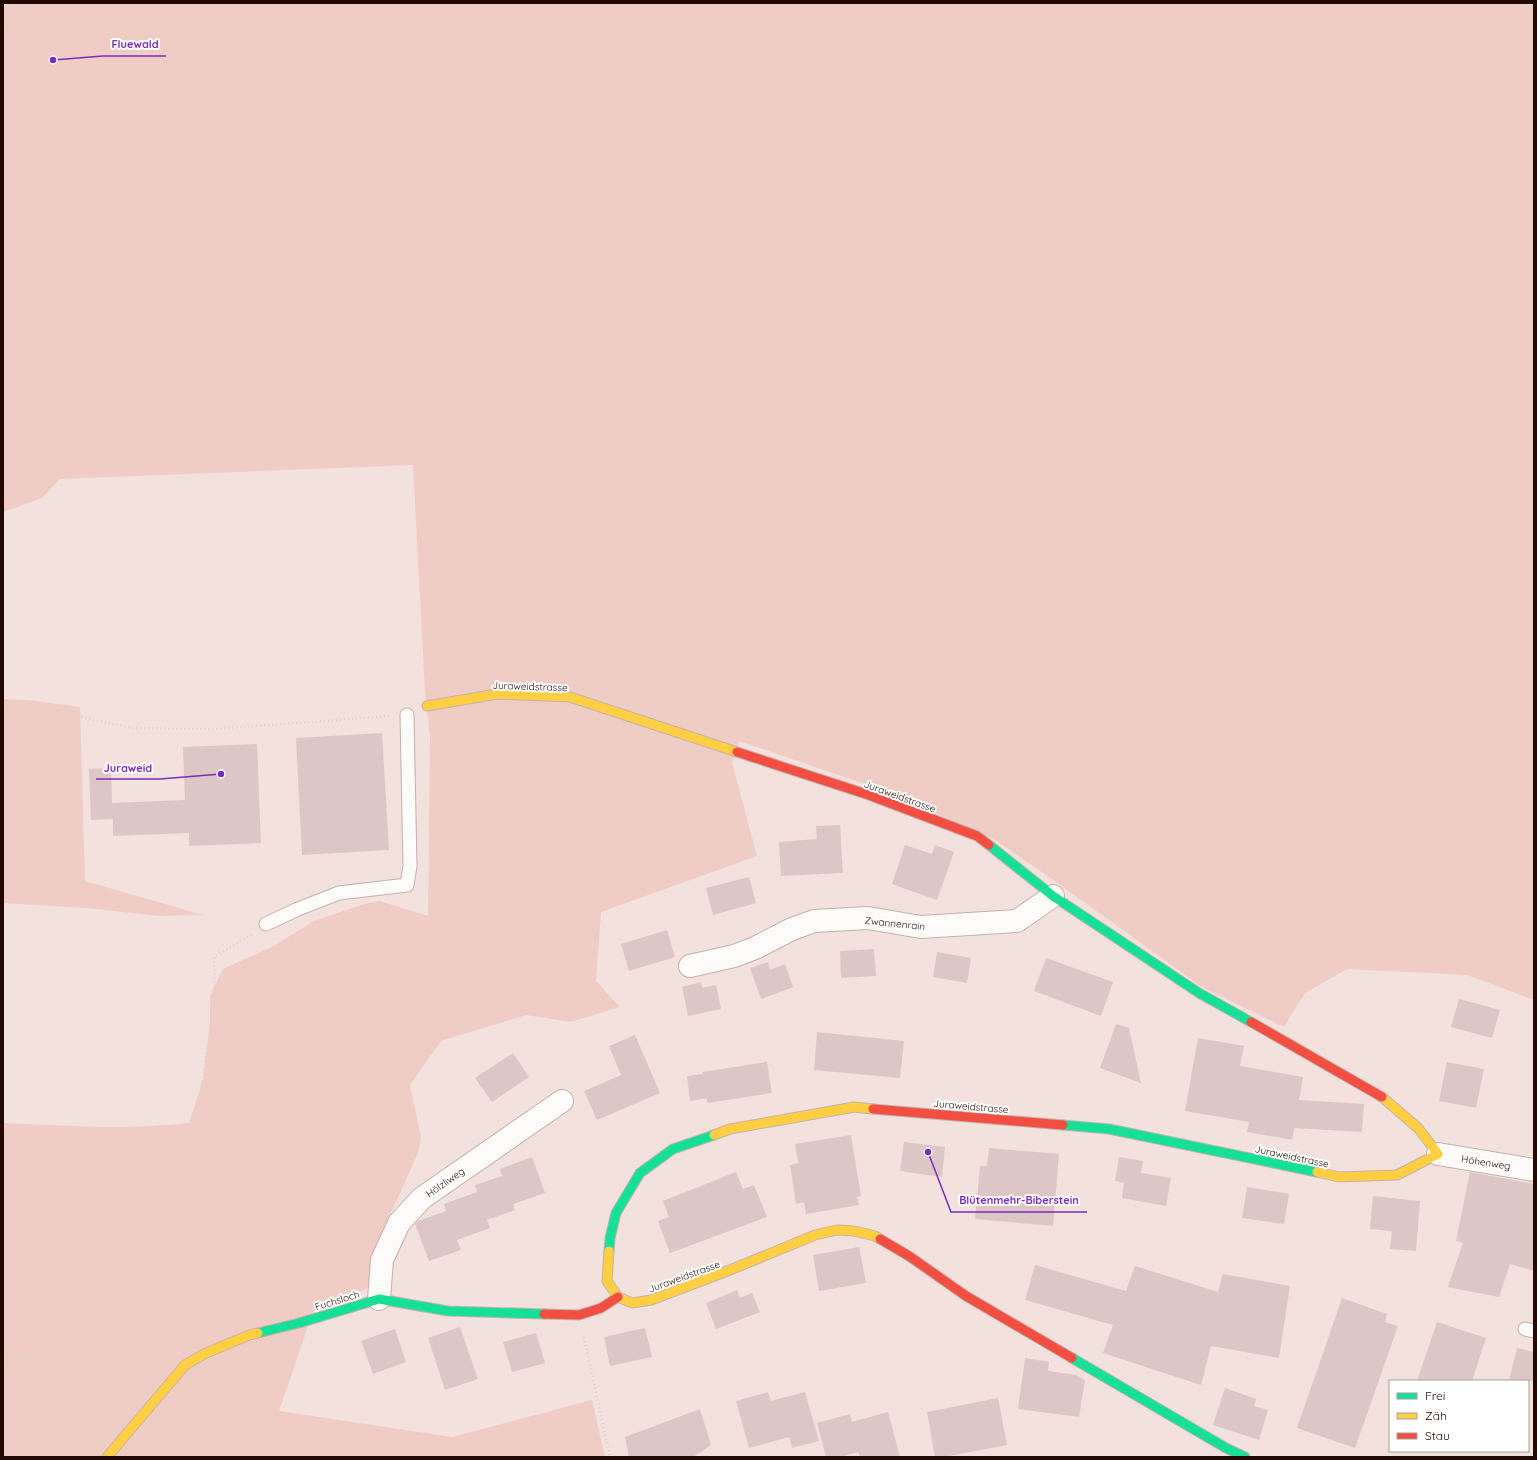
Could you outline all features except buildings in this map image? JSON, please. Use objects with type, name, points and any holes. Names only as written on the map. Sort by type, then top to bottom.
[{"type":"street","name":"Juraweidstrasse","points":[[427,706],[496,694],[570,697],[869,795],[977,836],[1053,896],[1199,992],[1283,1039],[1379,1096],[1418,1128],[1438,1154],[1397,1175],[1339,1177],[1109,1129],[854,1107],[730,1129],[673,1149],[640,1173],[616,1213],[610,1238],[607,1281],[618,1297],[632,1303],[651,1300],[730,1270],[815,1235],[836,1230],[848,1230],[875,1236],[909,1256],[966,1296],[1226,1448],[1245,1457]]},
{"type":"street","name":"Zwannenrain","points":[[690,966],[734,956],[755,948],[792,929],[814,921],[868,918],[922,927],[1017,921],[1053,896]]},
{"type":"street","name":"Hölzliweg","points":[[379,1299],[382,1260],[399,1223],[422,1198],[562,1101]]},
{"type":"street","name":"Höhenweg","points":[[1438,1154],[1534,1170]]},
{"type":"street","name":"Fuchsloch","points":[[107,1457],[185,1365],[204,1354],[250,1336],[379,1299],[448,1311],[579,1315],[601,1308],[618,1297]]},
{"type":"lane","points":[[266,924],[298,909],[339,893],[407,885],[410,866],[407,715]]},
{"type":"path","points":[[3,32],[27,3]]},
{"type":"path","points":[[3,704],[19,704],[59,710],[94,720],[133,728],[215,729],[407,715]]},
{"type":"path","points":[[3,1356],[28,1357],[62,1329],[81,1301],[113,1242],[155,1215],[176,1191],[191,1156],[215,996],[214,957],[266,924]]},
{"type":"path","points":[[3,1369],[28,1357],[58,1349],[94,1327],[123,1300],[138,1292],[157,1290],[209,1295],[256,1309]]},
{"type":"path","points":[[579,1315],[610,1457]]},
{"type":"shaded area","points":[[3,3],[1534,3],[1534,1000],[1467,975],[1347,969],[1305,993],[1284,1027],[1202,987],[994,839],[871,786],[739,741],[732,763],[757,856],[601,912],[596,981],[620,1007],[571,1022],[526,1015],[441,1041],[410,1085],[421,1137],[418,1153],[377,1244],[370,1287],[313,1312],[279,1411],[452,1437],[592,1400],[605,1457],[3,1457],[3,1123],[119,1127],[189,1123],[203,1080],[210,1023],[210,996],[223,969],[272,947],[314,921],[361,905],[379,901],[428,916],[430,737],[425,691],[413,465],[60,479],[42,498],[3,512]]},
{"type":"shaded area","points":[[3,699],[27,700],[80,707],[85,881],[203,915],[159,916],[88,908],[3,903]]},
{"type":"traffic: fast","points":[[989,845],[1053,896],[1199,993],[1251,1022]]},
{"type":"traffic: fast","points":[[1063,1125],[1109,1129],[1317,1172]]},
{"type":"traffic: fast","points":[[609,1251],[610,1238],[616,1213],[640,1173],[673,1149],[714,1135]]},
{"type":"traffic: fast","points":[[258,1333],[299,1323],[379,1299],[448,1311],[544,1314]]},
{"type":"traffic: fast","points":[[1072,1358],[1226,1448],[1245,1457]]},
{"type":"traffic: slow","points":[[427,706],[497,694],[570,697],[737,752]]},
{"type":"traffic: slow","points":[[1317,1172],[1339,1177],[1397,1175],[1438,1154],[1418,1128],[1382,1097]]},
{"type":"traffic: slow","points":[[714,1135],[730,1129],[854,1107],[873,1109]]},
{"type":"traffic: slow","points":[[609,1251],[607,1281],[618,1297],[632,1303],[651,1300],[730,1270],[815,1235],[837,1230],[854,1231],[875,1236],[880,1239]]},
{"type":"traffic: slow","points":[[107,1457],[185,1365],[204,1354],[249,1335],[258,1333]]},
{"type":"traffic: jam","points":[[737,752],[869,795],[977,836],[989,845]]},
{"type":"traffic: jam","points":[[1251,1022],[1382,1097]]},
{"type":"traffic: jam","points":[[873,1109],[1063,1125]]},
{"type":"traffic: jam","points":[[880,1239],[909,1256],[966,1296],[1072,1358]]},
{"type":"traffic: jam","points":[[544,1314],[579,1315],[601,1308],[618,1297]]},
{"type":"place","name":"Fluewald","points":[[53,60]]},
{"type":"place","name":"Juraweid","points":[[221,774]]},
{"type":"place","name":"Blütenmehr-Biberstein","points":[[928,1152]]}]
